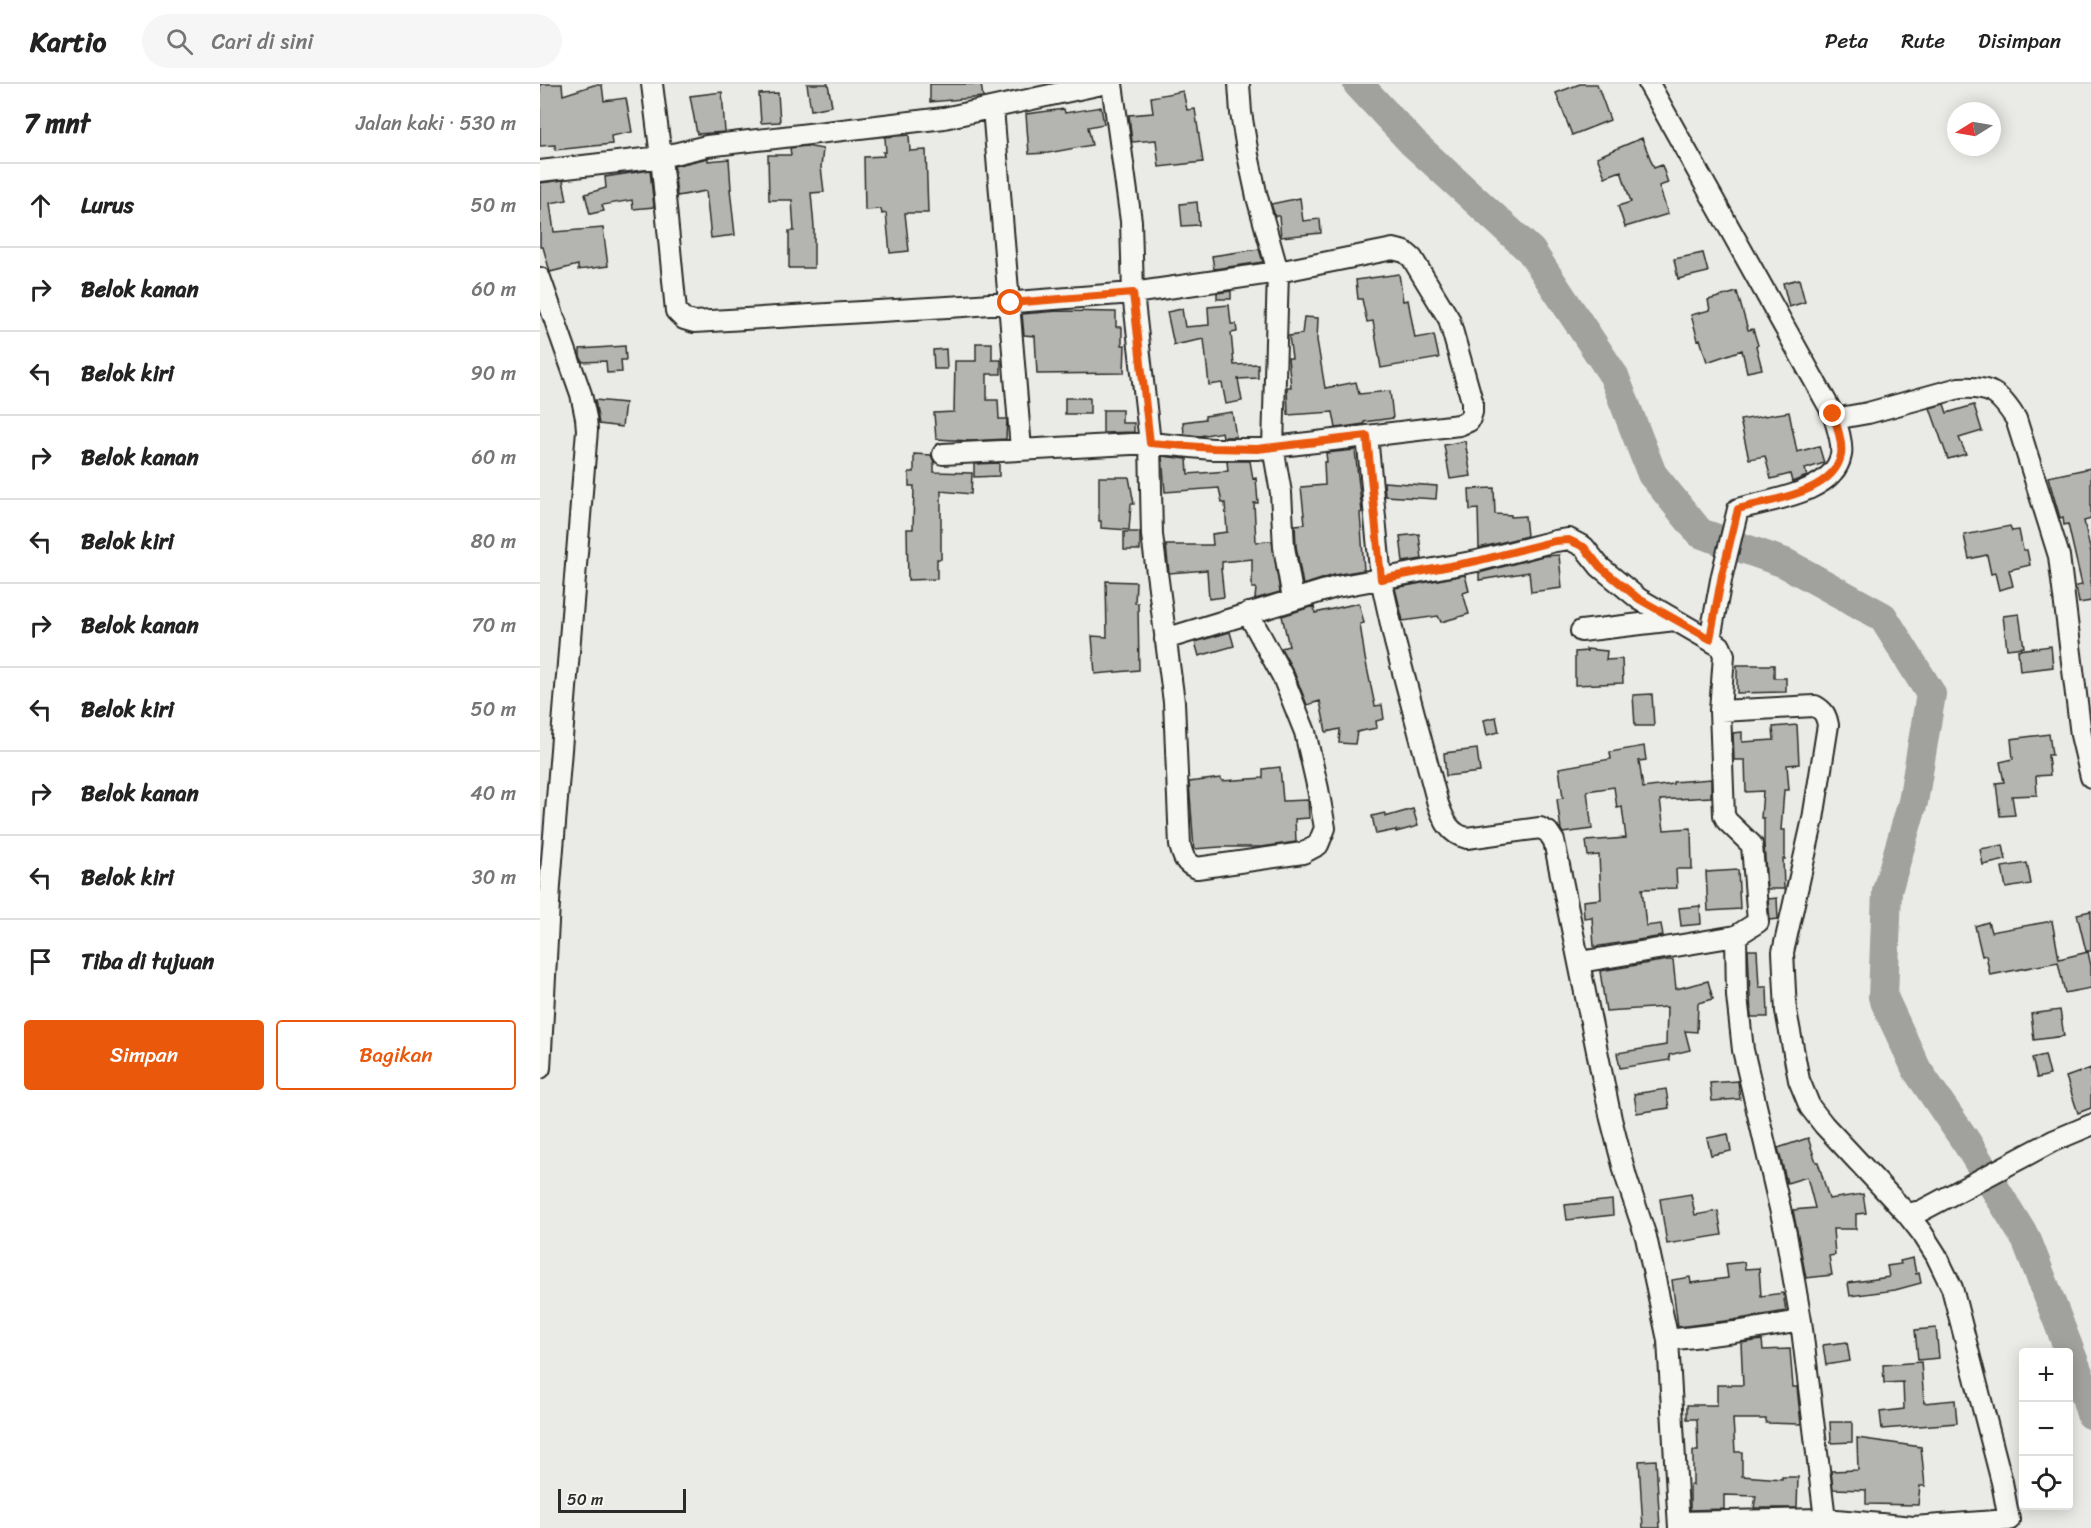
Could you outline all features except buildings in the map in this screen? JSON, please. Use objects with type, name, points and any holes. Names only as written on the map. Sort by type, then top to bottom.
[{"type":"street","points":[[652,84],[676,311],[684,319],[694,322],[1011,303],[1133,293],[1278,272],[1393,249],[1405,252],[1412,258],[1449,319],[1472,401],[1469,421],[1460,425],[1257,449],[1150,443],[943,454]]},
{"type":"street","points":[[540,171],[661,157],[707,146],[944,118],[1103,84],[1131,221],[1133,293],[1150,443],[1152,535],[1174,702],[1180,845],[1189,865],[1197,868],[1304,852],[1318,845],[1325,828],[1305,732],[1283,677],[1248,614]]},
{"type":"street","points":[[1239,84],[1248,155],[1278,272],[1273,447],[1281,493],[1284,548],[1293,599]]},
{"type":"street","points":[[1649,84],[1833,414],[1841,455],[1834,470],[1827,478],[1808,489],[1738,509],[1710,639]]},
{"type":"street","points":[[993,108],[1011,303],[1021,449]]},
{"type":"street","points":[[540,278],[580,394],[587,430],[550,885],[540,1068]]},
{"type":"street","points":[[1833,414],[1840,418],[1868,413],[1959,388],[1974,387],[1991,390],[2007,404],[2016,419],[2059,556],[2081,735],[2091,777]]},
{"type":"street","points":[[1367,436],[1381,579],[1395,642],[1438,804],[1446,825],[1458,836],[1467,838],[1540,828],[1548,832],[1554,841],[1611,1119],[1626,1177],[1646,1237],[1668,1340],[1679,1525],[1833,1523],[1915,1527],[2009,1524],[2000,1470],[1952,1288],[1914,1213],[1824,1125],[1810,1107],[1799,1080],[1792,1052],[1785,1002],[1783,952],[1813,819],[1828,725],[1826,716],[1823,710],[1815,706],[1720,711]]},
{"type":"street","points":[[1165,639],[1336,587],[1477,561],[1555,541],[1569,540],[1584,547],[1600,567],[1639,599],[1720,646],[1724,655],[1720,711],[1724,814],[1727,821],[1752,846],[1758,908],[1757,923],[1736,936],[1580,962]]},
{"type":"street","points":[[1581,631],[1675,620]]},
{"type":"street","points":[[1736,936],[1737,996],[1743,1050],[1786,1234],[1833,1523]]},
{"type":"street","points":[[1914,1213],[2091,1125]]},
{"type":"street","points":[[1668,1340],[1801,1321]]},
{"type":"waterway","points":[[1358,84],[1413,143],[1531,251],[1614,376],[1652,474],[1700,533],[1785,563],[1883,617],[1931,694],[1913,802],[1887,891],[1883,997],[1917,1070],[1967,1143],[2027,1241],[2082,1383],[2091,1414]]},
{"type":"route","points":[[1011,303],[1133,293],[1150,443],[1257,449],[1367,436],[1381,579],[1477,561],[1555,541],[1569,540],[1584,547],[1600,567],[1639,599],[1710,639],[1738,509],[1788,496],[1808,489],[1827,478],[1834,470],[1841,455],[1839,435],[1833,414]]}]
